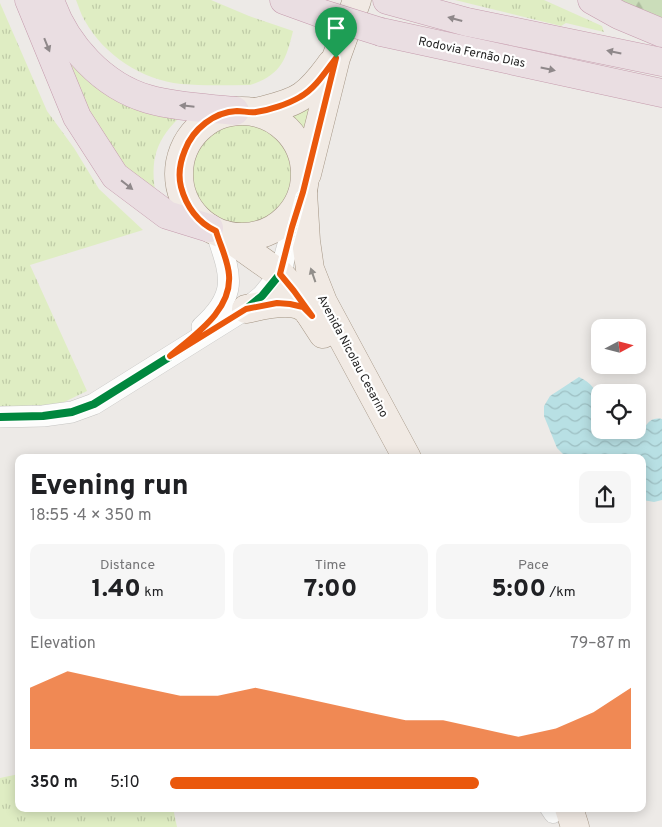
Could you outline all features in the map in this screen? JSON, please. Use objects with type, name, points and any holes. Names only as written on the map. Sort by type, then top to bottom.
[{"type":"highway","points":[[29,0],[77,117],[115,176],[167,214],[216,231]]},
{"type":"highway","points":[[50,0],[65,30],[78,50],[105,78],[124,89],[148,99],[246,111]]},
{"type":"highway","name":"Rodovia Fernão Dias","points":[[284,0],[381,32],[662,93]]},
{"type":"highway","points":[[592,0],[619,15],[662,33]]},
{"type":"highway","points":[[388,1],[467,22],[662,62]]},
{"type":"main road","points":[[336,58],[315,85],[301,97],[285,104],[216,116],[200,126],[188,142],[181,160],[180,179],[184,198],[194,215],[216,231],[245,238],[264,234],[281,224],[295,210],[303,188],[336,58],[357,0]]},
{"type":"main road","points":[[246,111],[273,118],[287,129],[298,143],[304,160],[303,188]]},
{"type":"main road","name":"Avenida Nicolau Cesarino","points":[[303,188],[310,269],[323,302],[406,454]]},
{"type":"main road","name":"Avenida Nicolau Cesarino","points":[[216,231],[280,274],[294,291],[332,348],[391,454]]},
{"type":"main road","points":[[246,309],[277,303],[290,304],[303,307],[312,316]]},
{"type":"street","points":[[0,418],[43,416],[72,412],[94,404],[246,309],[262,296],[280,274],[303,188]]},
{"type":"street","points":[[170,356],[215,316],[228,292],[229,276],[227,262],[216,231]]},
{"type":"green space","points":[[76,0],[211,0],[249,16],[293,31],[288,50],[281,65],[260,81],[250,85],[207,85],[166,82],[138,71],[113,55],[93,33],[84,19]]},
{"type":"green space","points":[[455,0],[544,0],[602,26],[604,32],[566,23],[561,26]]},
{"type":"green space","points":[[606,0],[662,0],[662,25]]},
{"type":"green space","points":[[0,3],[47,111],[74,148],[99,189],[143,230],[30,265],[87,391],[58,405],[0,407]]},
{"type":"green space","points":[[52,22],[179,118],[163,137],[155,156],[154,177],[157,201],[102,142]]},
{"type":"green space","points":[[319,90],[305,145],[300,131],[286,116]]},
{"type":"green space","points":[[231,124],[251,124],[260,127],[277,138],[288,155],[291,164],[291,184],[288,193],[277,210],[260,221],[251,224],[231,224],[213,216],[199,202],[191,184],[191,164],[199,146],[213,132]]},
{"type":"green space","points":[[15,775],[15,812],[174,812],[177,827],[0,827],[0,778]]},
{"type":"water","points":[[579,377],[591,386],[591,439],[646,439],[646,425],[654,419],[662,419],[662,500],[654,502],[646,501],[646,454],[563,454],[557,448],[544,416],[544,406],[550,396]]},
{"type":"cycle path","points":[[0,417],[43,416],[72,412],[94,404],[246,309],[262,296],[280,274],[301,196]]},
{"type":"route","points":[[336,58],[303,192],[280,274],[312,316],[303,307],[290,304],[277,303],[246,309],[170,356],[215,316],[228,292],[229,276],[227,262],[216,231],[209,228],[194,215],[184,198],[180,179],[181,160],[188,142],[200,126],[216,116],[235,111],[256,112],[285,104],[301,97],[315,85],[336,58]]}]
